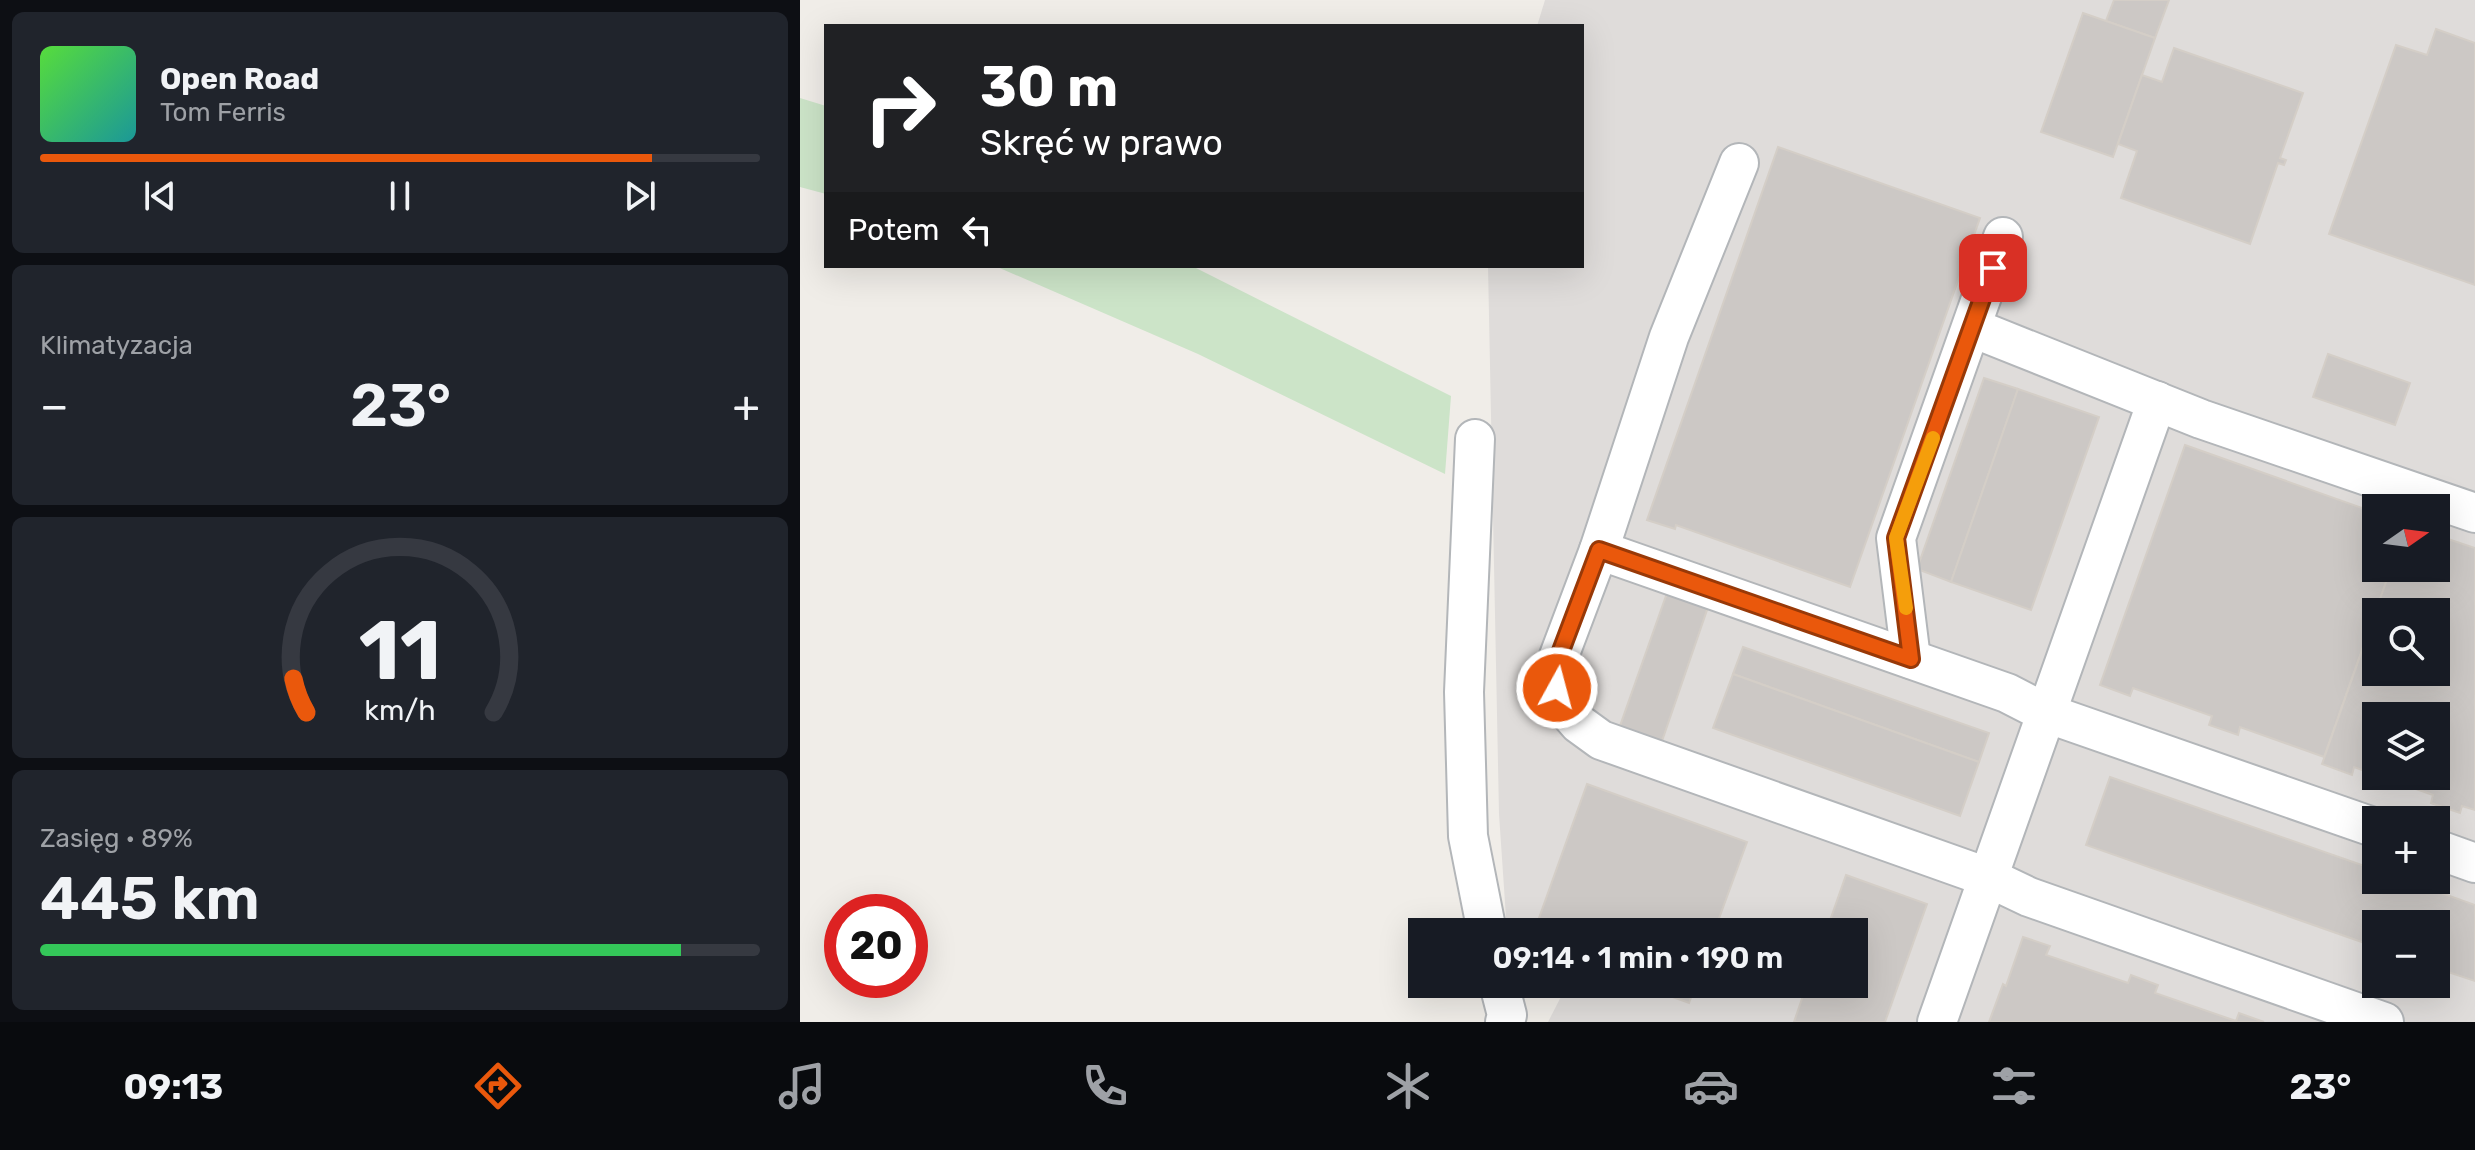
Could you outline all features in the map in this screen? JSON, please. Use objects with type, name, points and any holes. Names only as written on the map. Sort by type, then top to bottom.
[{"type":"street","points":[[1739,163],[1669,337],[1609,511],[1599,550],[1556,664],[1557,688],[1565,708],[1579,724],[1601,740],[1987,877],[2029,897],[2384,1022]]},
{"type":"street","points":[[1911,659],[1896,538],[2003,237]]},
{"type":"street","points":[[1973,328],[2201,419],[2475,513]]},
{"type":"street","points":[[1937,1022],[2157,401]]},
{"type":"street","points":[[1475,439],[1464,724],[1468,836],[1484,918]]},
{"type":"street","points":[[1599,550],[2007,693],[2046,713],[2362,823]]},
{"type":"street","points":[[2450,854],[2475,863]]},
{"type":"street","points":[[1503,998],[1507,1015],[1505,1022]]},
{"type":"shaded area","points":[[1545,0],[2475,0],[2475,1022],[1548,1022],[1560,998],[1868,998],[1868,918],[1506,918],[1499,814],[1488,268],[1584,268],[1584,24],[1538,24]]},
{"type":"green space","points":[[800,98],[824,105],[824,193],[800,187]]},
{"type":"green space","points":[[1000,268],[1196,268],[1451,396],[1445,474],[1198,354]]},
{"type":"building","points":[[2114,0],[2169,0],[2155,38],[2106,21]]},
{"type":"building","points":[[2083,13],[2155,38],[2113,157],[2041,132]]},
{"type":"building","points":[[2436,29],[2475,43],[2475,285],[2329,234],[2396,45],[2427,55]]},
{"type":"building","points":[[2174,48],[2303,93],[2280,158],[2286,160],[2284,165],[2278,163],[2250,244],[2121,198],[2137,151],[2118,144],[2142,75],[2162,82]]},
{"type":"building","points":[[1778,147],[1980,218],[1850,587],[1676,525],[1675,529],[1647,520]]},
{"type":"building","points":[[2328,354],[2410,383],[2395,425],[2313,397]]},
{"type":"building","points":[[1984,378],[2018,389],[1951,582],[1917,569]]},
{"type":"building","points":[[2018,389],[2099,417],[2031,610],[1951,582]]},
{"type":"building","points":[[2185,445],[2362,508],[2362,582],[2386,582],[2380,598],[2362,598],[2362,650],[2324,757],[2240,727],[2238,735],[2209,725],[2212,716],[2133,688],[2130,696],[2100,685]]},
{"type":"building","points":[[2450,540],[2475,548],[2475,810],[2462,806],[2460,813],[2450,810],[2450,806],[2431,803],[2433,795],[2419,790],[2450,790],[2450,702],[2362,702],[2362,770],[2354,767],[2352,775],[2322,764],[2362,650],[2362,686],[2450,686],[2450,598],[2380,598],[2386,582],[2450,582]]},
{"type":"building","points":[[1667,593],[1708,607],[1662,741],[1620,726]]},
{"type":"building","points":[[1743,647],[1989,733],[1979,762],[1733,674]]},
{"type":"building","points":[[1733,674],[1979,762],[1960,816],[1713,728]]},
{"type":"building","points":[[2110,777],[2362,865],[2362,894],[2444,894],[2475,905],[2475,981],[2450,973],[2450,910],[2362,910],[2362,942],[2086,845]]},
{"type":"building","points":[[1587,784],[1747,842],[1719,918],[1539,918]]},
{"type":"building","points":[[1846,875],[1927,904],[1885,1022],[1794,1022],[1802,998],[1868,998],[1868,918],[1831,918]]},
{"type":"building","points":[[2023,937],[2050,946],[2046,955],[2128,983],[2131,975],[2158,985],[2155,993],[2236,1021],[2239,1013],[2264,1022],[1989,1022],[2003,984],[2006,986]]},
{"type":"slow traffic","points":[[1906,608],[1896,538],[1933,438]]},
{"type":"route","points":[[1557,688],[1556,664],[1599,550],[1911,659],[1896,538],[1993,268]]}]
